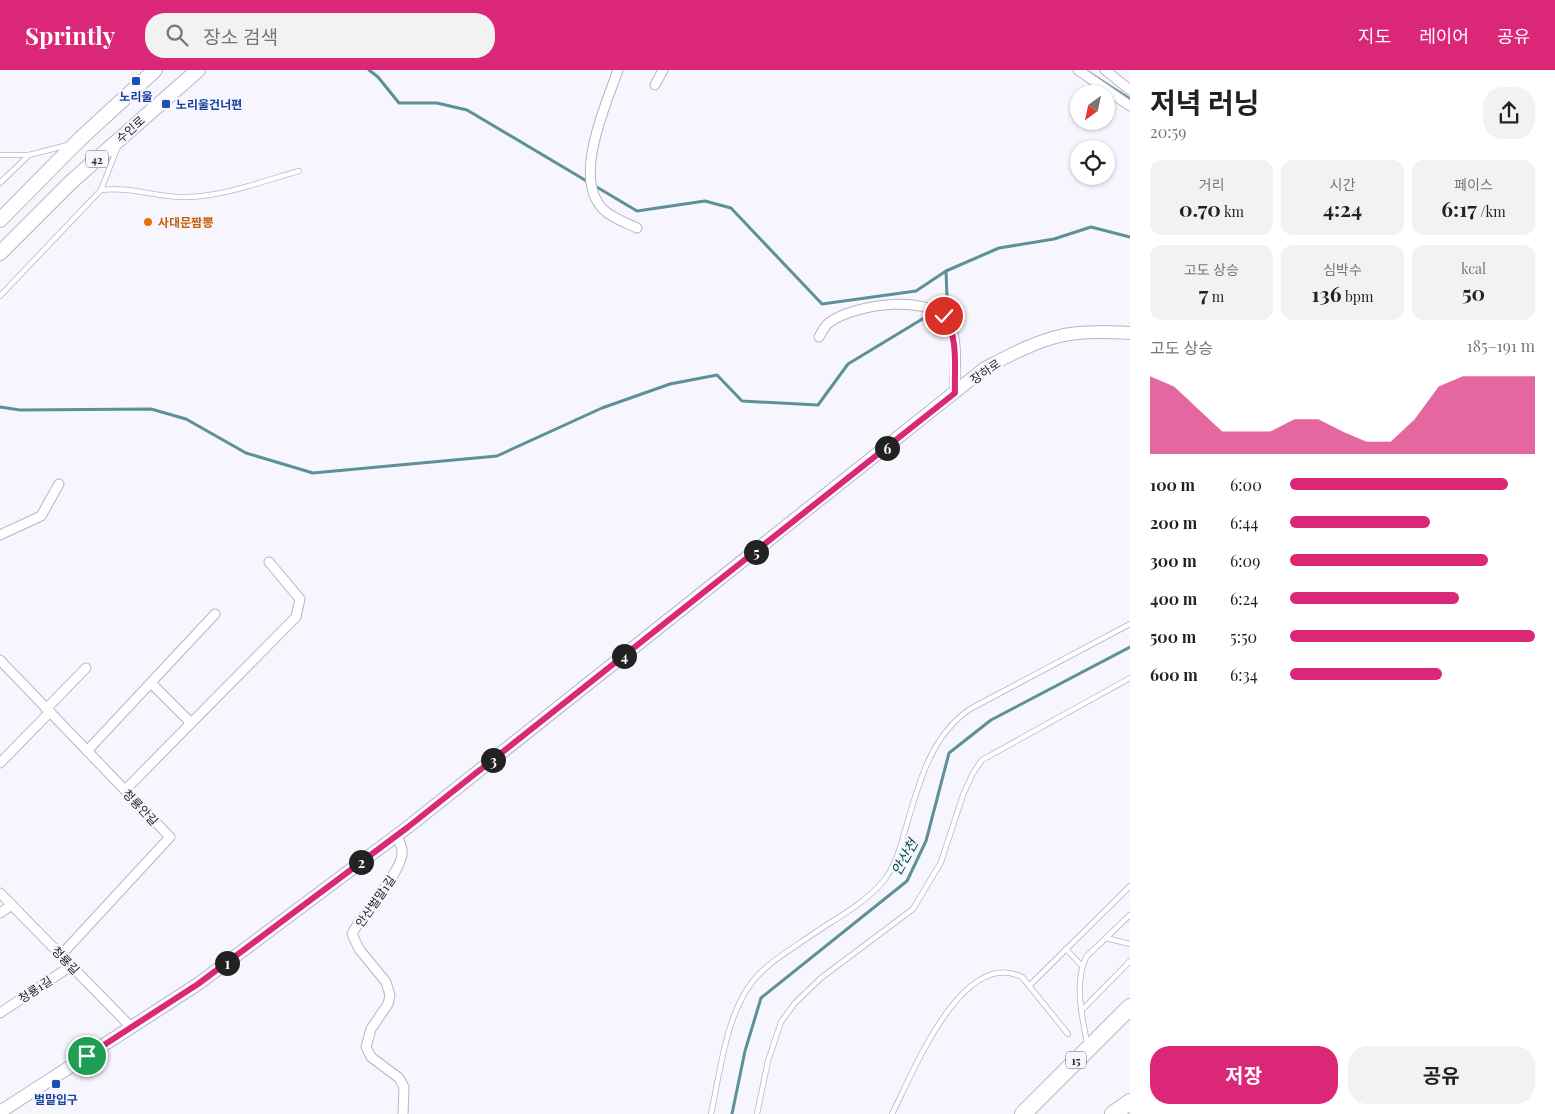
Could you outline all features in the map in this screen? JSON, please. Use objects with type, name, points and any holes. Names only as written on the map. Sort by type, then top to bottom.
[{"type":"highway","name":"15","points":[[1023,1114],[1130,1007]]},
{"type":"highway","points":[[1113,1114],[1130,1102]]},
{"type":"main road","name":"42","points":[[0,220],[80,139],[154,70]]},
{"type":"main road","name":"수인로","points":[[0,253],[71,182],[198,70]]},
{"type":"street","points":[[618,70],[597,133],[592,154],[591,176],[594,194],[604,210],[637,228]]},
{"type":"street","points":[[656,84],[664,70]]},
{"type":"street","points":[[1078,70],[1130,106]]},
{"type":"street","points":[[1105,70],[1130,90]]},
{"type":"street","points":[[819,337],[828,322],[850,310],[874,306],[907,305],[930,308],[940,314],[950,325],[955,342],[955,393]]},
{"type":"street","name":"장하로","points":[[0,1112],[198,984],[397,836],[985,368],[1022,349],[1064,335],[1098,332],[1130,333]]},
{"type":"street","points":[[0,535],[41,516],[59,484]]},
{"type":"street","points":[[125,790],[296,617],[300,599],[269,562]]},
{"type":"street","points":[[87,751],[215,614]]},
{"type":"street","name":"청룡안길","points":[[0,660],[170,837],[61,955]]},
{"type":"street","points":[[0,763],[86,668]]},
{"type":"street","points":[[151,683],[191,723]]},
{"type":"street","name":"안산벌말1길","points":[[397,836],[403,852],[396,871],[357,923],[352,934],[359,949],[386,982],[390,995],[388,1004],[372,1029],[366,1047],[371,1057],[399,1078],[404,1087],[403,1114]]},
{"type":"street","name":"청룡길","points":[[0,894],[131,1028]]},
{"type":"street","points":[[0,913],[12,905]]},
{"type":"street","name":"청룡1길","points":[[0,1012],[71,966]]},
{"type":"lane","points":[[0,296],[100,190],[122,137]]},
{"type":"lane","points":[[0,155],[29,155],[58,149],[80,139]]},
{"type":"lane","points":[[0,182],[29,155]]},
{"type":"lane","points":[[100,190],[119,188],[187,197],[245,187],[299,171]]},
{"type":"lane","points":[[711,1114],[729,1032],[739,1006],[752,982],[780,957],[868,896],[885,878],[900,848],[931,755],[954,720],[1130,624]]},
{"type":"lane","points":[[757,1114],[768,1061],[781,1022],[795,1003],[821,978],[913,909],[941,862],[963,795],[973,773],[982,760],[1130,678]]},
{"type":"lane","points":[[1030,985],[1130,886]]},
{"type":"lane","points":[[1088,1049],[1079,1000],[1082,966],[1086,957],[1130,915]]},
{"type":"lane","points":[[1106,938],[1130,944]]},
{"type":"lane","points":[[1066,949],[1082,966]]},
{"type":"lane","points":[[1081,1011],[1130,961]]},
{"type":"lane","points":[[892,1114],[946,1014],[971,984],[998,971],[1012,972],[1022,977],[1068,1034]]},
{"type":"waterway","points":[[369,70],[378,77],[399,103],[437,103],[467,110],[590,183]]},
{"type":"waterway","points":[[1088,72],[1130,99]]},
{"type":"waterway","points":[[595,186],[637,211],[705,201],[731,208],[822,304],[916,291],[946,271],[999,248],[1054,239],[1091,227],[1130,237]]},
{"type":"waterway","points":[[0,407],[20,410],[151,409],[186,419],[246,453],[313,473],[497,456],[602,408],[670,384],[717,375],[742,401],[818,405],[848,364],[924,318],[947,297],[946,271]]},
{"type":"waterway","name":"안산천","points":[[732,1114],[745,1051],[761,998],[907,881],[926,841],[949,753],[991,720],[1130,647]]},
{"type":"place","name":"노리울","points":[[136,81]]},
{"type":"place","name":"노리울건너편","points":[[166,104]]},
{"type":"place","name":"사대문짬뽕","points":[[148,222]]},
{"type":"place","name":"벌말입구","points":[[56,1084]]},
{"type":"route","points":[[87,1056],[198,984],[408,827],[955,393],[955,342],[950,325],[944,316]]}]
